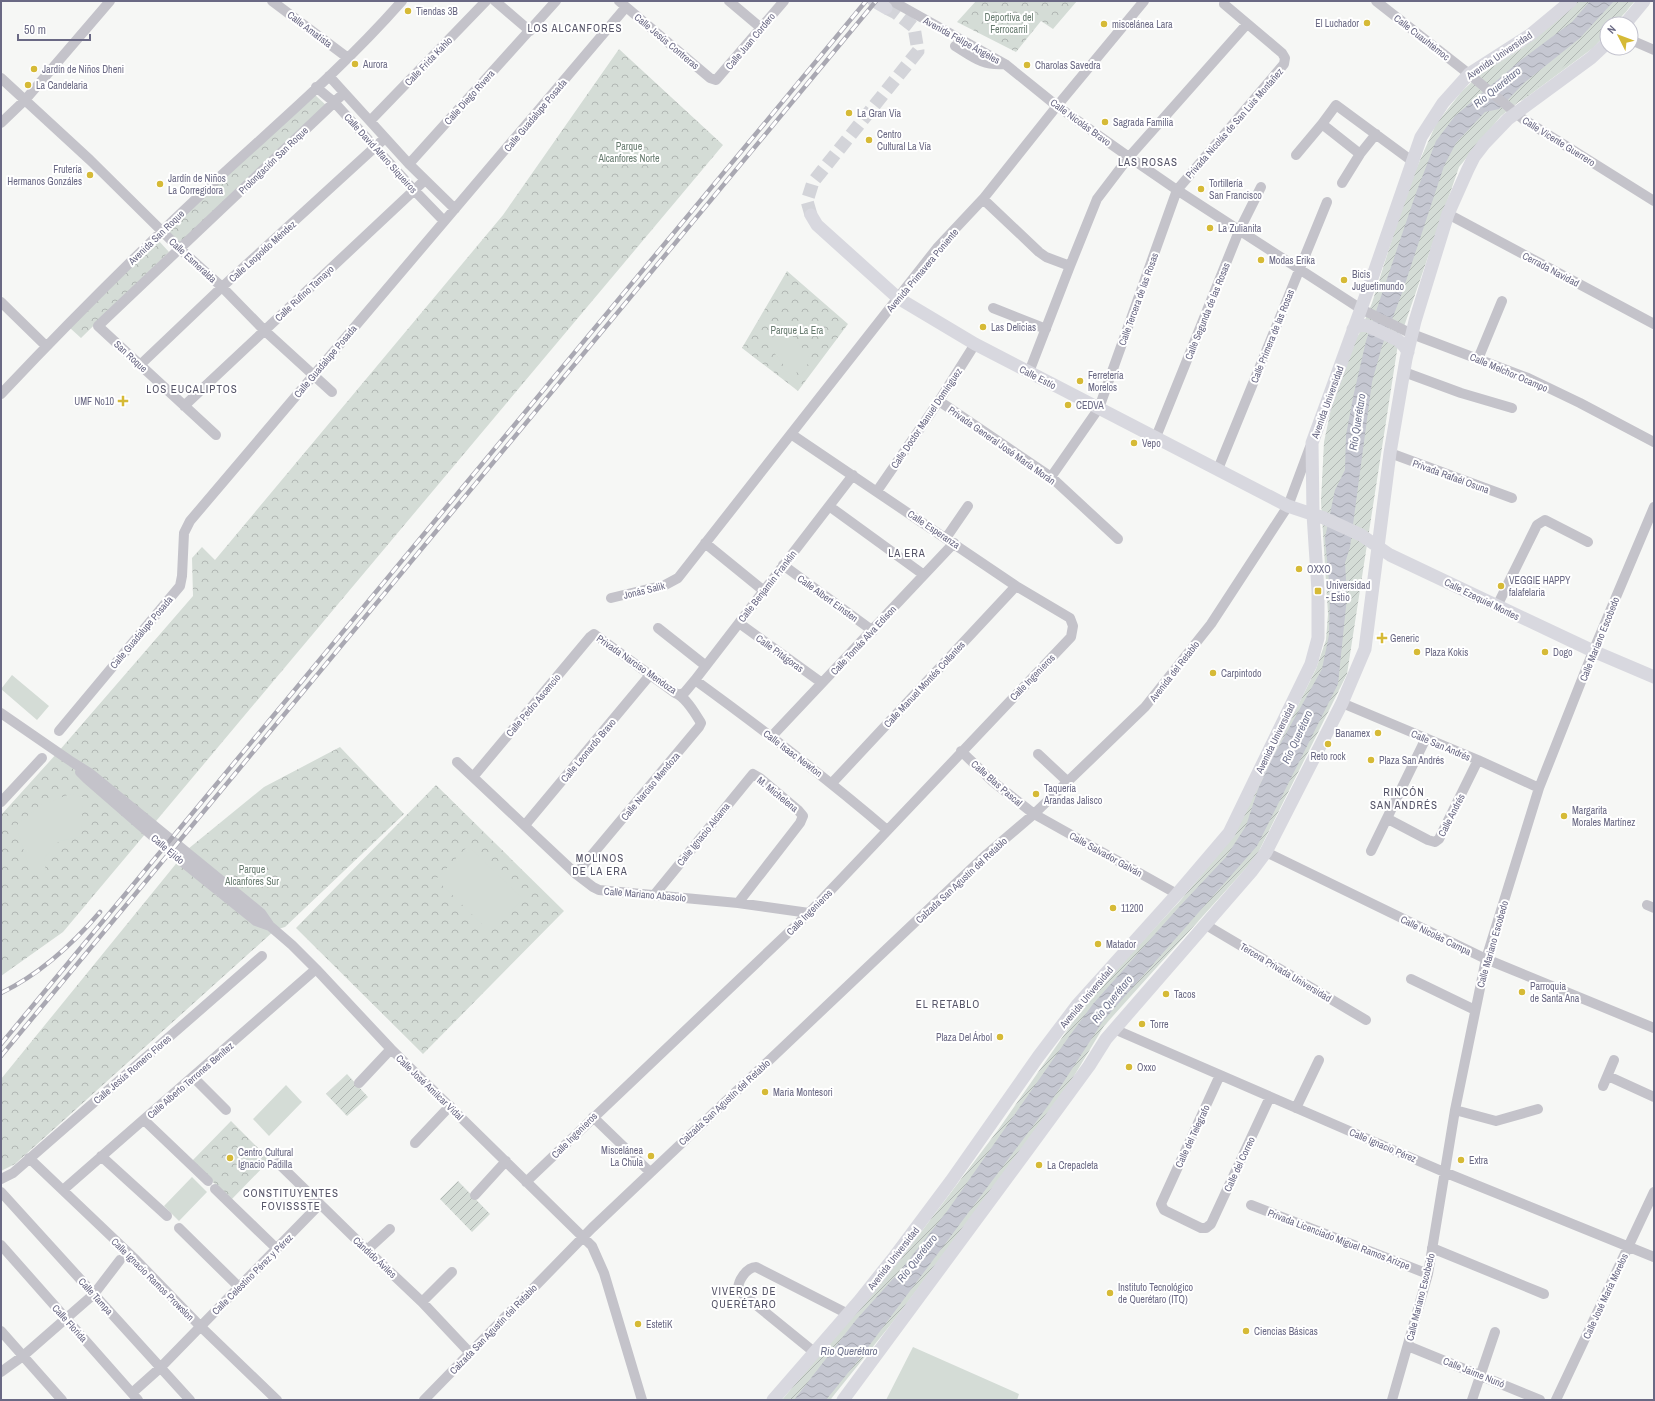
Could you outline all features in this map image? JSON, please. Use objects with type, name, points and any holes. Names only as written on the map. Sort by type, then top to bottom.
[{"type":"main road","name":"Avenida Felipe Ángeles","points":[[874,1],[889,4]]},
{"type":"main road","name":"Avenida Universidad","points":[[773,1400],[848,1314],[895,1256],[1078,1004],[1177,894],[1229,833],[1311,664],[1318,638],[1319,516],[1312,444],[1353,329],[1366,316],[1412,161],[1421,137],[1443,103],[1472,77],[1530,35],[1571,1]]},
{"type":"main road","points":[[1632,16],[1644,1]]},
{"type":"main road","points":[[843,1400],[1020,1160],[1114,1029],[1206,924],[1266,852],[1342,703],[1365,649],[1390,453],[1404,372],[1412,334],[1448,214],[1474,157],[1504,124],[1599,50]]},
{"type":"main road","name":"Calle Estío","points":[[811,214],[817,225],[898,298],[975,344],[1288,506]]},
{"type":"main road","points":[[1366,316],[1397,333],[1408,352]]},
{"type":"main road","points":[[1288,506],[1319,516]]},
{"type":"main road","name":"Calle Ezequiel Montes","points":[[1319,516],[1361,535],[1390,555],[1593,651],[1654,677]]},
{"type":"street","points":[[1,123],[25,100],[110,1]]},
{"type":"street","name":"Calle Amatista","points":[[272,1],[348,58]]},
{"type":"street","name":"Avenida San Roque","points":[[1,394],[46,346],[162,231],[348,58],[402,1]]},
{"type":"street","name":"Calle Frida Kahlo","points":[[370,121],[486,1]]},
{"type":"street","points":[[495,1],[530,31]]},
{"type":"street","name":"Calle Diego Rivera","points":[[409,164],[556,1]]},
{"type":"street","points":[[729,1],[761,28]]},
{"type":"street","name":"Calle Juan Cordero","points":[[716,80],[784,1]]},
{"type":"street","name":"Avenida Primavera Poniente","points":[[705,542],[937,248],[983,199],[1057,106],[1144,1]]},
{"type":"street","name":"Calle Cuauhtémoc","points":[[1376,1],[1472,77]]},
{"type":"street","name":"Calle Jesús Contreras","points":[[623,4],[710,78],[716,80]]},
{"type":"street","name":"Calle Guadalupe Posada","points":[[59,731],[180,586],[182,576],[184,533],[190,521],[455,209],[623,4]]},
{"type":"street","name":"Avenida Felipe Ángeles","points":[[889,4],[1005,64]]},
{"type":"street","name":"Privada Nicolás de San Luis Montañez","points":[[1177,190],[1284,64],[1285,58],[1282,53],[1224,4]]},
{"type":"street","points":[[1029,372],[1097,198],[1129,157],[1247,24]]},
{"type":"street","points":[[1639,43],[1654,50]]},
{"type":"street","name":"Avenida Felipe Ángeles","points":[[954,46],[984,63],[995,65],[1005,64]]},
{"type":"street","name":"Calle Nicolás Bravo","points":[[1005,64],[1057,106],[1129,157],[1366,316]]},
{"type":"street","name":"Calle David Alfaro Siqueiros","points":[[329,76],[409,164],[455,209]]},
{"type":"street","name":"Calle Vicente Guerrero","points":[[1472,77],[1516,114],[1654,201]]},
{"type":"street","name":"Calle Esmeralda","points":[[1,78],[90,160],[180,249],[222,287],[264,330],[332,392]]},
{"type":"street","name":"Calle David Alfaro Siqueiros","points":[[316,87],[334,102],[444,221]]},
{"type":"street","name":"Prolongación San Roque","points":[[98,326],[344,93]]},
{"type":"street","points":[[1296,155],[1336,105],[1412,161]]},
{"type":"street","points":[[1322,124],[1360,154]]},
{"type":"street","points":[[1342,183],[1360,154],[1376,134]]},
{"type":"street","name":"Calle Leopoldo Méndez","points":[[140,365],[222,287],[385,138]]},
{"type":"street","name":"Calle Rufino Tamayo","points":[[184,406],[426,180]]},
{"type":"street","name":"Calle Segunda de las Rosas","points":[[1156,437],[1239,230],[1261,187]]},
{"type":"street","name":"Calle Tercera de las Rosas","points":[[1051,477],[1099,408],[1177,190]]},
{"type":"street","points":[[983,199],[1039,252],[1046,257],[1070,266]]},
{"type":"street","name":"Calle Primera de las Rosas","points":[[1218,470],[1327,202]]},
{"type":"street","name":"Cerrada Navidad","points":[[1448,214],[1654,324]]},
{"type":"street","points":[[1478,359],[1502,301]]},
{"type":"street","points":[[1,302],[46,346]]},
{"type":"street","points":[[993,308],[1046,329]]},
{"type":"street","name":"San Roque","points":[[98,326],[216,435]]},
{"type":"street","name":"Calle Melchor Ocampo","points":[[1397,333],[1412,334],[1534,382],[1580,403],[1654,442]]},
{"type":"street","name":"Calle Doctor Manuel Domínguez","points":[[877,491],[939,401],[975,344]]},
{"type":"street","points":[[1404,372],[1460,394],[1512,408]]},
{"type":"street","name":"Privada General José María Morán","points":[[939,401],[1051,477],[1118,539]]},
{"type":"street","name":"Calle Esperanza","points":[[791,434],[854,475],[1016,586],[1070,618],[1073,626]]},
{"type":"street","name":"Avenida del Retablo","points":[[1034,814],[1145,707],[1211,624],[1288,506],[1312,444]]},
{"type":"street","name":"Privada Rafaél Osuna","points":[[1390,453],[1512,498]]},
{"type":"street","name":"Calle Benjamín Franklin","points":[[680,695],[686,692],[854,475]]},
{"type":"street","points":[[829,506],[924,575]]},
{"type":"street","name":"Calle Tomás Alva Edison","points":[[772,736],[924,575],[950,540],[968,506]]},
{"type":"street","name":"Calle Mariano Escobedo","points":[[1392,1400],[1428,1274],[1455,1110],[1486,959],[1539,788],[1593,651],[1654,507]]},
{"type":"street","points":[[1497,606],[1537,525],[1541,521],[1545,520],[1588,542]]},
{"type":"street","points":[[705,542],[764,591]]},
{"type":"street","name":"Jonás Salik","points":[[611,598],[671,583],[678,578],[705,542]]},
{"type":"street","name":"Calle Albert Einsten","points":[[783,565],[873,630]]},
{"type":"street","name":"Calle Manuel Montés Collantes","points":[[832,783],[1016,586]]},
{"type":"street","name":"Calle Pitágoras","points":[[739,623],[822,683]]},
{"type":"street","name":"Calle Ingenieros","points":[[526,1182],[592,1117],[809,913],[1071,637],[1073,626]]},
{"type":"street","points":[[658,628],[706,666]]},
{"type":"street","name":"Privada Narciso Mendoza","points":[[594,634],[675,693],[680,695]]},
{"type":"street","name":"Calle Pedro Ascencio","points":[[473,777],[594,634]]},
{"type":"street","name":"Calle Leonardo Bravo","points":[[525,825],[650,674]]},
{"type":"street","name":"Calle Isaac Newton","points":[[695,680],[772,736],[832,783],[887,830]]},
{"type":"street","name":"Calle Narciso Mendoza","points":[[576,874],[699,727],[700,722],[697,716],[680,695]]},
{"type":"street","name":"Calle San Andrés","points":[[1342,703],[1478,760],[1539,788]]},
{"type":"street","name":"Calle Ejido","points":[[1,713],[91,774],[261,913],[270,926],[279,934]]},
{"type":"street","points":[[1371,851],[1388,819],[1426,738]]},
{"type":"street","name":"Calle Blas Pascal","points":[[962,751],[992,781],[1034,814]]},
{"type":"street","points":[[1038,754],[1068,782]]},
{"type":"street","points":[[1,802],[42,758]]},
{"type":"street","name":"Calle Andrés","points":[[1388,819],[1428,840],[1435,842],[1439,839],[1478,760]]},
{"type":"street","name":"Calle Mariano Abasolo","points":[[457,762],[576,874],[593,887],[600,890],[738,903],[809,913]]},
{"type":"street","name":"M. Michelena","points":[[738,903],[800,823],[803,816],[760,778],[753,774]]},
{"type":"street","name":"Calle Ignacio Aldama","points":[[655,894],[753,774]]},
{"type":"street","name":"Calle Salvador Galván","points":[[1034,814],[1177,894]]},
{"type":"street","name":"Calzada San Agustín del Retablo","points":[[424,1400],[582,1237],[982,860],[1034,814]]},
{"type":"street","name":"Calle Nicolás Campa","points":[[1266,852],[1486,959],[1654,1028]]},
{"type":"street","name":"Tercera Privada Universidad","points":[[1206,924],[1366,1020]]},
{"type":"street","name":"Calle José Amilcar Vidal","points":[[279,934],[316,969],[391,1049],[592,1246],[604,1273],[642,1400]]},
{"type":"street","name":"Calle Jesús Romero Flores","points":[[1,1179],[13,1173],[262,956]]},
{"type":"street","name":"Calle Alberto Terrones Benítez","points":[[63,1190],[316,969]]},
{"type":"street","points":[[1411,979],[1475,1010]]},
{"type":"street","name":"Calle Ignacio Pérez","points":[[1114,1029],[1444,1172],[1654,1257]]},
{"type":"street","points":[[359,1083],[391,1049]]},
{"type":"street","points":[[1296,1108],[1319,1060]]},
{"type":"street","points":[[1603,1086],[1614,1060]]},
{"type":"street","name":"Calle del Telegrafo","points":[[1206,1228],[1201,1228],[1164,1210],[1161,1204],[1220,1075]]},
{"type":"street","points":[[1608,1076],[1654,1097]]},
{"type":"street","points":[[193,1077],[226,1110]]},
{"type":"street","name":"Calle del Correo","points":[[1206,1228],[1211,1224],[1270,1097]]},
{"type":"street","points":[[415,1143],[450,1106]]},
{"type":"street","points":[[1455,1110],[1496,1121],[1538,1109]]},
{"type":"street","points":[[592,1117],[650,1172]]},
{"type":"street","points":[[144,1120],[208,1181]]},
{"type":"street","points":[[101,1156],[167,1216]]},
{"type":"street","name":"Calle Ignacio Ramos Prowslon","points":[[29,1158],[134,1258],[200,1326],[277,1400]]},
{"type":"street","points":[[475,1195],[506,1161]]},
{"type":"street","name":"Cándido Áviles","points":[[278,1163],[422,1302],[470,1353]]},
{"type":"street","points":[[215,1189],[277,1249]]},
{"type":"street","name":"Calle Tampa","points":[[1,1192],[190,1400]]},
{"type":"street","name":"Calle José María Morelos","points":[[1556,1400],[1654,1192]]},
{"type":"street","name":"Calle Celestino Pérez y Pérez","points":[[135,1397],[200,1326],[320,1204]]},
{"type":"street","name":"Privada Licenciado Miguel Ramos Arizpe","points":[[1251,1205],[1428,1274]]},
{"type":"street","points":[[179,1228],[239,1287]]},
{"type":"street","points":[[367,1250],[390,1229]]},
{"type":"street","name":"Calle José Amilcar Vidal","points":[[582,1237],[600,1278],[639,1400]]},
{"type":"street","name":"Calle Florida","points":[[1,1245],[135,1397]]},
{"type":"street","points":[[1432,1248],[1544,1294]]},
{"type":"street","points":[[1,1372],[23,1356],[94,1294],[120,1260]]},
{"type":"street","points":[[814,1352],[739,1290],[739,1281],[750,1269],[756,1267],[848,1314]]},
{"type":"street","points":[[422,1302],[452,1272]]},
{"type":"street","points":[[1,1331],[62,1400]]},
{"type":"street","points":[[1472,1400],[1495,1332]]},
{"type":"street","name":"Calle Jaime Nunó","points":[[1408,1346],[1481,1374],[1540,1400]]},
{"type":"green space","name":"Deportiva del Ferrocarril","points":[[976,1],[1077,1],[1053,29],[1041,21],[1016,52],[957,22]]},
{"type":"green space","points":[[1577,1],[1633,1],[1626,12],[1621,16],[1599,16],[1599,36],[1501,116],[1459,167],[1398,344],[1347,674],[1256,857],[1104,1026],[1062,1096],[892,1323],[830,1400],[782,1400],[863,1302],[900,1260],[998,1130],[1091,996],[1180,901],[1234,835],[1316,669],[1326,640],[1328,614],[1321,501],[1324,442],[1332,404],[1349,348],[1359,334],[1372,303],[1409,185],[1436,124],[1462,91],[1483,72],[1521,49],[1561,17]]},
{"type":"green space","points":[[1614,1],[1635,1],[1622,16],[1599,16]]},
{"type":"green space","points":[[1599,16],[1599,42],[1593,48],[1523,100],[1514,103]]},
{"type":"green space","name":"Parque Alcanfores Norte","points":[[619,49],[723,145],[63,932],[1,976],[1,815],[58,752],[193,596],[192,558],[202,547],[215,560],[503,215]]},
{"type":"green space","points":[[314,94],[327,106],[177,245],[165,231]]},
{"type":"green space","points":[[158,240],[169,252],[81,338],[70,328]]},
{"type":"green space","name":"Parque La Era","points":[[787,271],[848,324],[798,391],[742,348]]},
{"type":"green space","points":[[786,327],[812,361],[792,376],[766,342]]},
{"type":"green space","points":[[12,675],[49,706],[37,720],[1,689]]},
{"type":"green space","name":"Parque Alcanfores Sur","points":[[340,747],[404,814],[285,927],[275,930],[15,1164],[1,1171],[1,1079],[188,849],[264,787]]},
{"type":"green space","points":[[436,785],[564,911],[423,1054],[296,928]]},
{"type":"green space","points":[[70,794],[83,797],[81,837],[59,841],[44,858],[46,873],[36,876],[30,870],[16,826],[39,806]]},
{"type":"green space","points":[[468,846],[523,899],[490,932],[436,879]]},
{"type":"green space","points":[[347,1074],[368,1097],[347,1116],[326,1094]]},
{"type":"green space","points":[[286,1085],[302,1102],[269,1136],[253,1119]]},
{"type":"green space","points":[[231,1121],[270,1160],[231,1200],[192,1161]]},
{"type":"green space","points":[[192,1177],[207,1192],[179,1221],[164,1206]]},
{"type":"green space","points":[[458,1181],[490,1214],[472,1232],[440,1199]]},
{"type":"green space","points":[[913,1347],[1019,1394],[1017,1400],[886,1400]]},
{"type":"water","name":"Rio Querétaro","points":[[1590,1],[1614,1],[1580,38],[1524,83],[1499,109],[1485,112],[1456,143],[1444,166],[1402,293],[1382,346],[1372,382],[1350,547],[1345,563],[1347,597],[1338,684],[1257,846],[1103,1021],[1050,1103],[860,1358],[826,1400],[794,1400],[856,1320],[900,1271],[948,1210],[1093,1004],[1179,907],[1226,857],[1246,826],[1258,789],[1273,757],[1322,669],[1329,635],[1330,591],[1325,538],[1335,490],[1345,470],[1346,435],[1354,393],[1366,341],[1416,193],[1436,141],[1455,116],[1521,60],[1572,22]]},
{"type":"tunnel","points":[[811,215],[807,201],[813,182],[918,51],[914,27],[896,13],[886,8]]},
{"type":"railway","points":[[1,1044],[866,1]]},
{"type":"railway","points":[[1,1056],[876,1]]},
{"type":"railway","points":[[1,993],[29,977],[55,958],[100,912]]},
{"type":"place","name":"Tiendas 3B","points":[[408,11]]},
{"type":"place","name":"El Luchador","points":[[1367,23]]},
{"type":"place","name":"miscelánea Lara","points":[[1104,24]]},
{"type":"place","name":"Aurora","points":[[355,64]]},
{"type":"place","name":"Charolas Savedra","points":[[1027,65]]},
{"type":"place","name":"Jardín de Niños Dheni","points":[[34,69]]},
{"type":"place","name":"La Candelaria","points":[[28,85]]},
{"type":"place","name":"La Gran Vía","points":[[849,113]]},
{"type":"place","name":"Sagrada Familia","points":[[1105,122]]},
{"type":"place","name":"Centro Cultural La Vía","points":[[869,140]]},
{"type":"place","name":"Frutería Hermanos Gonzáles","points":[[90,175]]},
{"type":"place","name":"Jardín de Niños La Corregidora","points":[[160,184]]},
{"type":"place","name":"Tortillería San Francisco","points":[[1201,189]]},
{"type":"place","name":"La Zulianita","points":[[1210,228]]},
{"type":"place","name":"Modas Erika","points":[[1261,260]]},
{"type":"place","name":"Bicis Juguetimundo","points":[[1344,280]]},
{"type":"place","name":"Las Delicias","points":[[983,327]]},
{"type":"place","name":"Ferretería Morelos","points":[[1080,381]]},
{"type":"place","name":"UMF No10","points":[[123,401]]},
{"type":"place","name":"CEDVA","points":[[1068,405]]},
{"type":"place","name":"Vepo","points":[[1134,443]]},
{"type":"place","name":"OXXO","points":[[1299,569]]},
{"type":"place","name":"VEGGIE HAPPY falafelaria","points":[[1501,586]]},
{"type":"place","name":"Universidad - Estio","points":[[1318,591]]},
{"type":"place","name":"Generic","points":[[1382,638]]},
{"type":"place","name":"Plaza Kokis","points":[[1417,652]]},
{"type":"place","name":"Dogo","points":[[1545,652]]},
{"type":"place","name":"Carpintodo","points":[[1213,673]]},
{"type":"place","name":"Banamex","points":[[1378,733]]},
{"type":"place","name":"Reto rock","points":[[1328,744]]},
{"type":"place","name":"Plaza San Andrés","points":[[1371,760]]},
{"type":"place","name":"Taquería Arandas Jalisco","points":[[1036,794]]},
{"type":"place","name":"Margarita Morales Martínez","points":[[1564,816]]},
{"type":"place","name":"11200","points":[[1113,908]]},
{"type":"place","name":"Matador","points":[[1098,944]]},
{"type":"place","name":"Parroquia de Santa Ana","points":[[1522,992]]},
{"type":"place","name":"Tacos","points":[[1166,994]]},
{"type":"place","name":"Torre","points":[[1142,1024]]},
{"type":"place","name":"Plaza Del Árbol","points":[[1000,1037]]},
{"type":"place","name":"Oxxo","points":[[1129,1067]]},
{"type":"place","name":"Maria Montesori","points":[[765,1092]]},
{"type":"place","name":"Miscelánea La Chula","points":[[651,1156]]},
{"type":"place","name":"Centro Cultural Ignacio Padilla","points":[[230,1158]]},
{"type":"place","name":"Extra","points":[[1461,1160]]},
{"type":"place","name":"La Crepacleta","points":[[1039,1165]]},
{"type":"place","name":"Instituto Tecnológico de Querétaro (ITQ)","points":[[1110,1293]]},
{"type":"place","name":"EstetiK","points":[[638,1324]]},
{"type":"place","name":"Ciencias Básicas","points":[[1246,1331]]},
{"type":"district","name":"LOS ALCANFORES","points":[[575,28]]},
{"type":"district","name":"LAS ROSAS","points":[[1148,162]]},
{"type":"district","name":"LOS EUCALIPTOS","points":[[192,389]]},
{"type":"district","name":"LA ERA","points":[[907,553]]},
{"type":"district","name":"RINCÓN SAN ANDRÉS","points":[[1404,798]]},
{"type":"district","name":"MOLINOS DE LA ERA","points":[[600,864]]},
{"type":"district","name":"EL RETABLO","points":[[948,1004]]},
{"type":"district","name":"CONSTITUYENTES FOVISSSTE","points":[[291,1199]]},
{"type":"district","name":"VIVEROS DE QUERÉTARO","points":[[744,1297]]},
{"type":"water label","name":"Río Querétaro","points":[[1497,87]]},
{"type":"water label","name":"Río Querétaro","points":[[1357,422]]},
{"type":"water label","name":"Río Querétaro","points":[[1297,737]]},
{"type":"water label","name":"Río Querétaro","points":[[1112,999]]},
{"type":"water label","name":"Río Querétaro","points":[[917,1258]]}]
